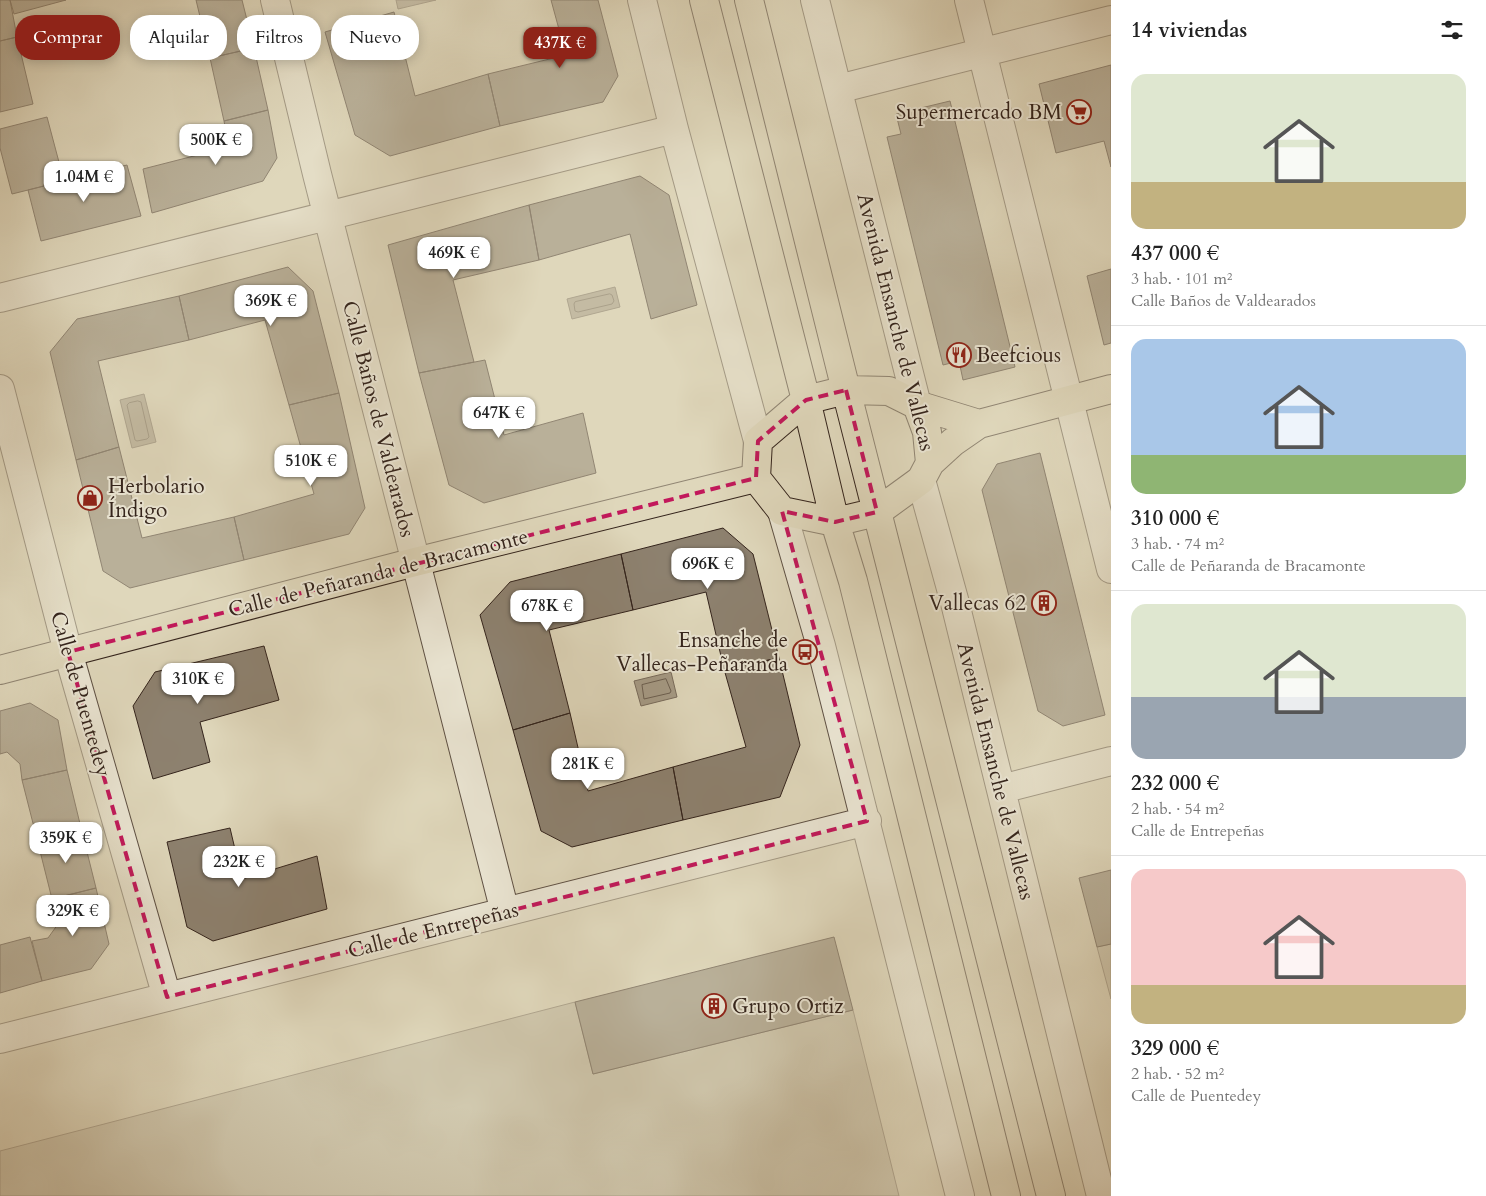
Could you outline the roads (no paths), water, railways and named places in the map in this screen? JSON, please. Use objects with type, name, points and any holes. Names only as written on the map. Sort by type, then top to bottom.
[{"type":"main road","points":[[704,0],[806,400],[835,522],[853,580],[1006,1196]]},
{"type":"main road","points":[[750,0],[846,390],[1051,1196]]},
{"type":"main road","points":[[978,424],[917,406],[890,391],[846,390],[806,400],[758,441],[756,478],[782,512],[835,522],[877,512],[926,471],[953,442],[978,424],[1111,389]]},
{"type":"main road","name":"Avenida Ensanche de Vallecas","points":[[917,406],[927,432],[926,471]]},
{"type":"main road","name":"Calle de Peñaranda de Bracamonte","points":[[0,670],[415,562],[756,478]]},
{"type":"street","name":"Calle Baños de Valdearados","points":[[275,0],[317,174],[505,912]]},
{"type":"street","points":[[642,0],[674,129],[758,441]]},
{"type":"street","name":"Avenida Ensanche de Vallecas","points":[[815,0],[917,406]]},
{"type":"street","points":[[968,0],[1111,569]]},
{"type":"street","points":[[838,89],[1111,20]]},
{"type":"street","points":[[0,298],[674,129]]},
{"type":"street","name":"Calle de Puentedey","points":[[0,389],[68,652],[167,997]]},
{"type":"street","name":"Avenida Ensanche de Vallecas","points":[[926,471],[955,603],[1101,1196]]},
{"type":"street","points":[[782,512],[821,646],[867,821],[960,1196]]},
{"type":"street","points":[[1001,789],[1111,761]]},
{"type":"street","name":"Calle de Entrepeñas","points":[[0,1039],[867,821]]},
{"type":"water","points":[[396,0],[436,0],[398,9]]},
{"type":"water","points":[[615,287],[620,307],[572,319],[567,299]]},
{"type":"water","points":[[144,394],[156,442],[132,448],[120,400]]},
{"type":"water","points":[[671,672],[677,697],[641,706],[634,681]]},
{"type":"place","name":"Supermercado BM","points":[[1079,112]]},
{"type":"place","name":"Beefcious","points":[[959,355]]},
{"type":"place","name":"Herbolario Índigo","points":[[90,498]]},
{"type":"place","name":"Vallecas 62","points":[[1044,603]]},
{"type":"place","name":"Ensanche de Vallecas-Peñaranda","points":[[805,652]]},
{"type":"place","name":"Grupo Ortiz","points":[[714,1006]]}]
